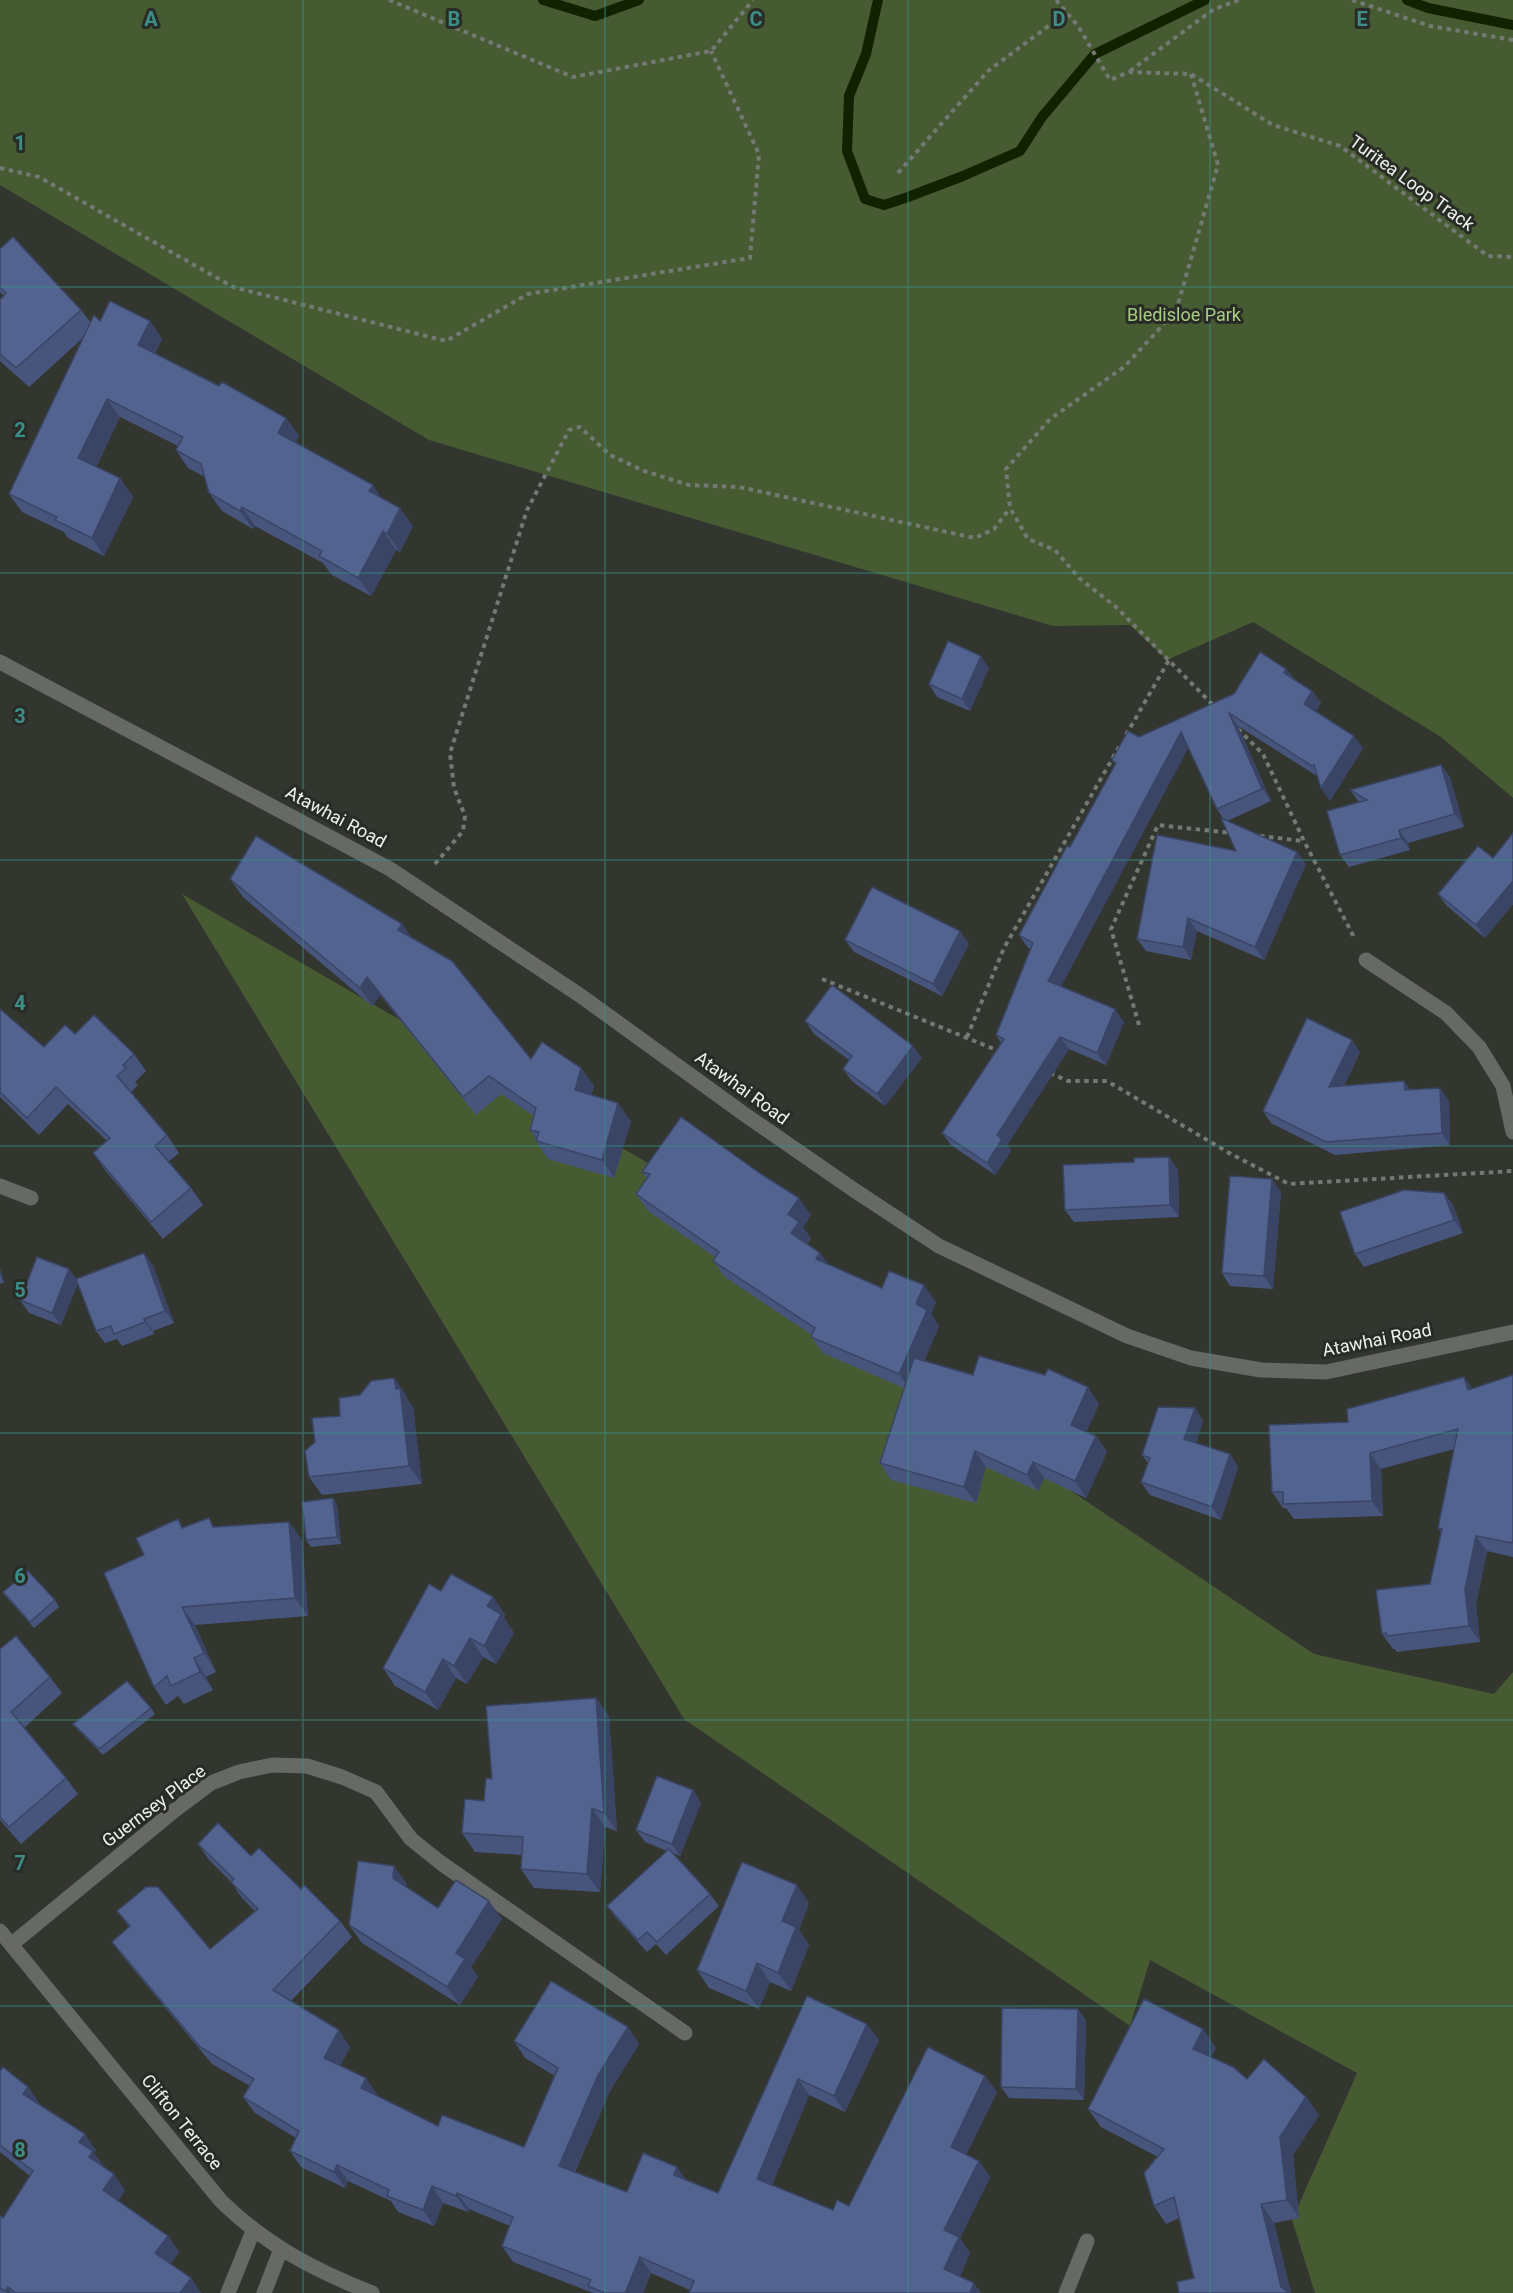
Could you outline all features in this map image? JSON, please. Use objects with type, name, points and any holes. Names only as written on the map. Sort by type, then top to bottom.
[{"type":"street","name":"Atawhai Road","points":[[0,662],[390,868],[581,996],[744,1114],[939,1246],[1127,1336],[1191,1358],[1261,1370],[1326,1372],[1513,1332]]},
{"type":"street","points":[[1366,960],[1446,1012],[1479,1047],[1503,1086],[1513,1132]]},
{"type":"street","points":[[0,1186],[31,1198]]},
{"type":"street","name":"Guernsey Place","points":[[12,1944],[175,1810],[211,1784],[239,1772],[272,1765],[307,1766],[342,1777],[376,1792],[411,1839],[441,1863],[685,2033]]},
{"type":"street","name":"Clifton Terrace","points":[[0,1931],[221,2201],[253,2231],[282,2249],[317,2270],[372,2293]]},
{"type":"street","points":[[228,2293],[253,2231]]},
{"type":"street","points":[[1066,2293],[1087,2241]]},
{"type":"street","points":[[264,2293],[282,2249]]},
{"type":"path","points":[[389,0],[573,77],[711,51],[753,0]]},
{"type":"path","points":[[1056,0],[1078,26],[1110,80],[1129,72],[1214,9],[1239,0]]},
{"type":"path","points":[[1352,0],[1430,26],[1513,40]]},
{"type":"path","points":[[898,173],[988,71],[1066,13]]},
{"type":"path","points":[[0,168],[39,177],[233,287],[446,341],[528,294],[750,258],[759,154],[711,51]]},
{"type":"path","points":[[1129,72],[1191,74],[1218,165],[1176,311],[1124,367],[1050,419],[1006,469],[1010,508],[1028,539],[1055,550],[1079,578],[1116,607],[1223,715]]},
{"type":"path","name":"Turitea Loop Track","points":[[1191,74],[1273,125],[1340,146],[1488,256],[1513,257]]},
{"type":"path","points":[[435,864],[463,831],[464,824],[465,816],[454,788],[450,753],[527,510],[569,430],[580,427],[610,455],[644,471],[689,485],[739,487],[975,538],[994,529],[1010,508]]},
{"type":"path","points":[[967,1037],[1004,948],[1168,660]]},
{"type":"path","points":[[1231,723],[1263,754],[1304,841],[1366,960]]},
{"type":"path","points":[[1139,1025],[1111,929],[1158,825],[1237,834]]},
{"type":"path","points":[[1259,836],[1304,841]]},
{"type":"path","points":[[822,979],[1007,1055]]},
{"type":"path","points":[[1048,1072],[1068,1081],[1107,1081],[1231,1154],[1289,1184],[1513,1171]]},
{"type":"green space","name":"Bledisloe Park","points":[[0,0],[1513,0],[1513,798],[1441,737],[1253,622],[1167,660],[1130,625],[1053,626],[429,440],[0,185]]},
{"type":"green space","points":[[182,894],[700,1193],[681,1229],[1314,1654],[1494,1694],[1513,1672],[1513,2293],[1315,2293],[1292,2220],[1357,2073],[1150,1960],[1130,2026],[684,1719]]},
{"type":"building","points":[[13,237],[81,310],[16,368],[0,354],[0,300],[6,293],[0,287],[0,249]]},
{"type":"building","points":[[110,301],[150,321],[138,345],[219,386],[222,382],[286,418],[278,433],[373,485],[369,491],[400,508],[387,534],[383,531],[358,578],[319,556],[322,551],[242,507],[240,511],[209,493],[201,464],[176,450],[183,437],[107,399],[78,458],[120,478],[92,538],[55,520],[57,517],[9,494],[94,315],[100,321]]},
{"type":"building","points":[[948,641],[981,656],[962,699],[929,684]]},
{"type":"building","points":[[1260,652],[1286,669],[1284,673],[1312,691],[1304,704],[1354,736],[1321,788],[1314,765],[1312,766],[1229,713],[1262,789],[1217,809],[1181,732],[1048,981],[1115,1009],[1097,1053],[1060,1037],[997,1135],[1002,1139],[987,1163],[942,1133],[1004,1039],[996,1035],[1033,943],[1019,935],[1067,846],[1070,847],[1116,763],[1112,760],[1128,731],[1139,737],[1234,694]]},
{"type":"building","points":[[1441,765],[1455,814],[1399,830],[1401,838],[1340,855],[1327,811],[1367,800],[1350,790]]},
{"type":"building","points":[[1221,818],[1297,852],[1255,947],[1188,918],[1183,947],[1137,939],[1157,835],[1236,851]]},
{"type":"building","points":[[1513,833],[1513,883],[1476,925],[1438,894],[1478,846],[1493,858]]},
{"type":"building","points":[[256,836],[402,924],[398,930],[452,961],[531,1059],[542,1042],[581,1068],[575,1090],[618,1103],[602,1160],[536,1141],[539,1132],[530,1130],[536,1108],[489,1076],[463,1097],[367,977],[360,988],[230,879]]},
{"type":"building","points":[[872,887],[960,931],[933,984],[845,940]]},
{"type":"building","points":[[832,985],[913,1046],[877,1094],[843,1069],[852,1056],[805,1021]]},
{"type":"building","points":[[0,1009],[44,1047],[65,1025],[75,1034],[94,1015],[134,1054],[123,1065],[126,1068],[117,1076],[167,1135],[155,1146],[191,1188],[151,1222],[93,1153],[110,1138],[56,1087],[27,1118],[0,1092]]},
{"type":"building","points":[[1307,1018],[1352,1040],[1329,1087],[1404,1081],[1405,1090],[1440,1088],[1442,1133],[1326,1142],[1263,1111]]},
{"type":"building","points":[[681,1117],[799,1198],[788,1214],[799,1222],[791,1233],[820,1253],[816,1259],[882,1288],[889,1271],[924,1285],[916,1304],[927,1310],[899,1374],[811,1337],[815,1328],[713,1261],[719,1252],[636,1194],[650,1174],[642,1172]]},
{"type":"building","points":[[1169,1157],[1170,1205],[1065,1210],[1063,1165],[1134,1162],[1134,1158]]},
{"type":"building","points":[[1230,1176],[1272,1179],[1264,1276],[1222,1273]]},
{"type":"building","points":[[1404,1190],[1444,1193],[1454,1220],[1355,1254],[1340,1212]]},
{"type":"building","points":[[144,1253],[165,1311],[144,1319],[145,1322],[114,1334],[111,1326],[96,1331],[76,1279]]},
{"type":"building","points":[[37,1257],[69,1269],[52,1313],[20,1300]]},
{"type":"building","points":[[979,1356],[1045,1375],[1048,1369],[1088,1387],[1071,1425],[1096,1436],[1075,1481],[1033,1462],[1027,1475],[975,1451],[964,1487],[880,1463],[914,1358],[973,1375]]},
{"type":"building","points":[[1513,1375],[1512,1543],[1476,1536],[1465,1589],[1469,1626],[1386,1636],[1386,1633],[1382,1634],[1376,1590],[1430,1584],[1442,1529],[1438,1528],[1458,1429],[1370,1453],[1372,1501],[1283,1504],[1283,1492],[1272,1492],[1269,1425],[1348,1422],[1347,1409],[1464,1377],[1468,1390]]},
{"type":"building","points":[[394,1378],[396,1389],[400,1388],[409,1466],[309,1477],[305,1451],[315,1442],[312,1418],[340,1416],[339,1398],[360,1395],[371,1381]]},
{"type":"building","points":[[1158,1407],[1195,1408],[1184,1439],[1230,1454],[1212,1507],[1141,1482],[1150,1458],[1142,1455]]},
{"type":"building","points":[[333,1498],[337,1537],[306,1540],[302,1502]]},
{"type":"building","points":[[209,1518],[213,1527],[289,1522],[295,1598],[182,1607],[204,1653],[194,1658],[200,1672],[171,1686],[167,1676],[154,1687],[104,1573],[144,1555],[136,1538],[178,1519],[182,1528]]},
{"type":"building","points":[[28,1571],[55,1600],[30,1622],[3,1592]]},
{"type":"building","points":[[451,1574],[493,1597],[487,1606],[501,1614],[484,1646],[470,1638],[454,1666],[443,1659],[425,1692],[383,1668],[429,1584],[441,1591]]},
{"type":"building","points":[[16,1636],[50,1677],[11,1712],[66,1778],[9,1827],[0,1817],[0,1649]]},
{"type":"building","points":[[127,1681],[151,1708],[99,1749],[73,1724]]},
{"type":"building","points":[[596,1698],[604,1813],[592,1808],[587,1874],[521,1869],[523,1837],[462,1833],[465,1799],[484,1801],[486,1778],[492,1779],[486,1706]]},
{"type":"building","points":[[657,1776],[693,1790],[672,1844],[636,1830]]},
{"type":"building","points":[[218,1823],[251,1856],[259,1848],[301,1889],[304,1885],[340,1921],[273,1990],[339,2030],[324,2058],[366,2078],[361,2088],[438,2126],[442,2115],[524,2147],[558,2068],[514,2041],[551,1981],[628,2027],[598,2075],[559,2166],[627,2192],[643,2153],[677,2167],[674,2175],[718,2193],[807,1996],[867,2024],[834,2096],[798,2079],[757,2179],[833,2210],[837,2200],[849,2206],[928,2047],[985,2076],[951,2147],[979,2161],[944,2230],[959,2237],[944,2269],[974,2283],[970,2293],[689,2293],[694,2281],[640,2257],[625,2293],[605,2293],[588,2286],[591,2280],[502,2246],[513,2217],[457,2193],[456,2196],[432,2186],[423,2210],[387,2196],[389,2190],[337,2165],[334,2172],[290,2151],[299,2131],[243,2097],[254,2079],[200,2047],[112,1942],[130,1926],[117,1911],[146,1887],[158,1887],[210,1949],[258,1909],[231,1882],[234,1879],[198,1844]]},
{"type":"building","points":[[669,1849],[710,1894],[657,1942],[647,1932],[638,1940],[607,1906]]},
{"type":"building","points":[[358,1861],[394,1866],[393,1878],[438,1908],[456,1880],[489,1901],[456,1953],[465,1959],[447,1987],[349,1925]]},
{"type":"building","points":[[742,1862],[797,1885],[782,1921],[796,1927],[778,1973],[757,1963],[746,1991],[697,1970]]},
{"type":"building","points":[[1144,1999],[1203,2029],[1193,2049],[1233,2067],[1247,2079],[1264,2059],[1306,2097],[1280,2137],[1287,2200],[1261,2204],[1281,2287],[1289,2293],[1179,2293],[1177,2282],[1194,2278],[1174,2197],[1154,2206],[1144,2173],[1164,2149],[1088,2109]]},
{"type":"building","points":[[1002,2008],[1078,2009],[1076,2089],[1001,2087]]},
{"type":"building","points":[[3,2067],[28,2087],[23,2094],[85,2134],[79,2142],[93,2151],[89,2157],[114,2174],[103,2190],[168,2236],[155,2253],[191,2278],[180,2293],[16,2293],[8,2287],[5,2291],[0,2288],[0,2216],[3,2218],[33,2171],[0,2145],[0,2071]]},
{"type":"waterway","points":[[543,0],[595,16],[639,0]]},
{"type":"waterway","points":[[878,0],[866,54],[849,96],[847,151],[865,199],[884,205],[963,176],[1020,151],[1042,117],[1095,54],[1205,0]]},
{"type":"waterway","points":[[1407,0],[1428,8],[1513,25]]}]
